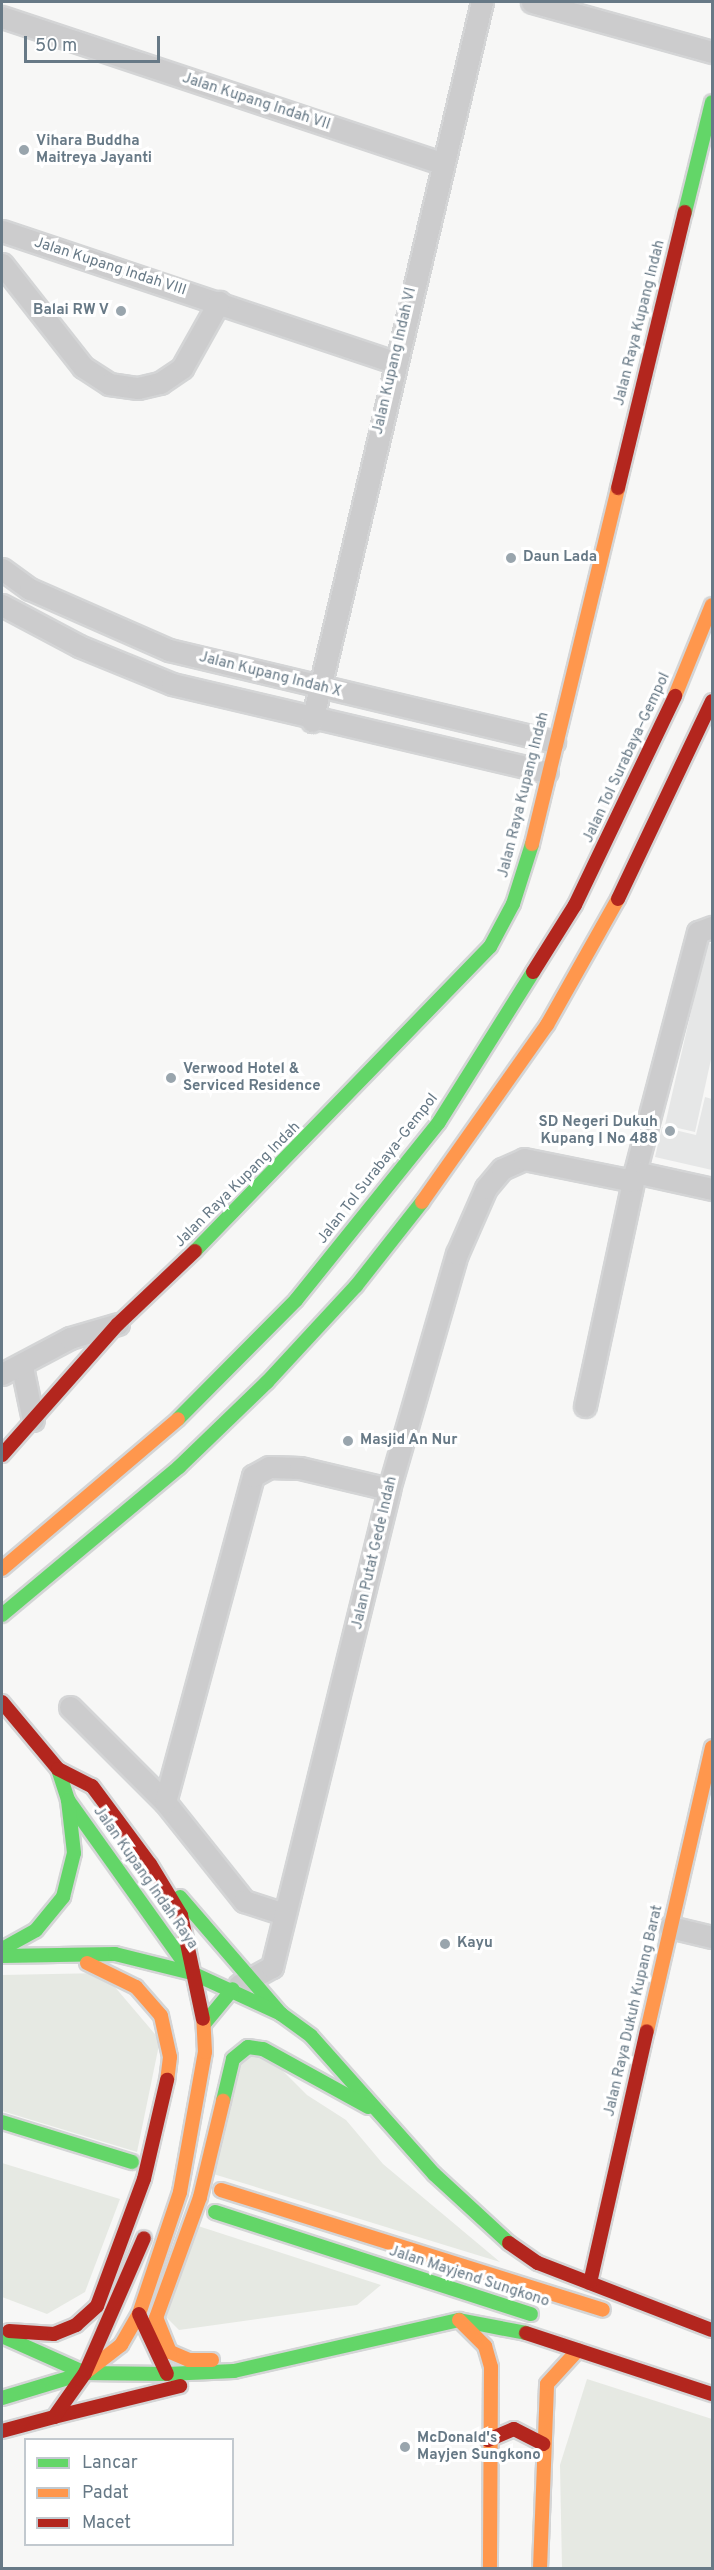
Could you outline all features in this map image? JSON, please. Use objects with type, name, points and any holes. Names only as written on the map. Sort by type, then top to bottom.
[{"type":"main road","name":"Jalan Raya Kupang Indah","points":[[2,1455],[118,1324],[250,1198],[490,947],[513,904],[530,850],[554,742],[712,102]]},
{"type":"main road","name":"Jalan Tol Surabaya–Gempol","points":[[2,1569],[152,1444],[222,1376],[296,1300],[440,1122],[575,904],[672,705],[712,605]]},
{"type":"main road","points":[[2,1615],[179,1467],[267,1382],[356,1286],[433,1188],[547,1025],[622,889],[712,701]]},
{"type":"main road","name":"Jalan Kupang Indah Raya","points":[[2,1702],[58,1769],[68,1800],[192,1974],[187,2027]]},
{"type":"main road","name":"Jalan Raya Dukuh Kupang Barat","points":[[590,2283],[712,1747]]},
{"type":"main road","name":"Jalan Kupang Indah Raya","points":[[58,1769],[92,1786],[150,1864],[181,1915],[204,2024],[205,2052],[180,2192],[139,2314],[121,2345],[86,2373]]},
{"type":"main road","points":[[2,1949],[36,1930],[63,1898],[74,1853],[68,1800]]},
{"type":"main road","points":[[150,1864],[252,1977],[281,2014],[326,2052],[377,2111],[508,2242],[538,2263],[712,2330]]},
{"type":"main road","points":[[2,2329],[54,2334],[76,2325],[97,2306],[144,2180],[168,2081],[166,2028],[148,1999],[119,1975],[60,1953]]},
{"type":"main road","points":[[2,1956],[60,1953],[115,1954],[192,1974],[232,1989],[281,2014]]},
{"type":"main road","points":[[204,2024],[232,1989]]},
{"type":"main road","points":[[180,2097],[186,2045]]},
{"type":"main road","points":[[289,2356],[189,2360],[170,2352],[158,2332],[156,2318],[200,2197],[228,2073],[238,2053],[263,2049],[377,2111]]},
{"type":"main road","points":[[2,2122],[132,2162]]},
{"type":"main road","name":"Jalan Mayjend Sungkono","points":[[221,2190],[616,2313]]},
{"type":"main road","name":"Jalan Mayjend Sungkono","points":[[215,2212],[543,2318]]},
{"type":"main road","points":[[54,2417],[86,2373],[151,2217]]},
{"type":"main road","points":[[139,2314],[167,2374]]},
{"type":"main road","points":[[459,2320],[485,2346],[491,2367],[488,2440],[490,2568]]},
{"type":"main road","points":[[2,2431],[289,2356],[459,2320],[507,2326],[712,2394]]},
{"type":"main road","points":[[661,2328],[712,2342]]},
{"type":"main road","points":[[2,2336],[86,2373]]},
{"type":"main road","points":[[540,2568],[547,2384],[578,2350]]},
{"type":"main road","points":[[2,2398],[86,2373],[167,2374],[234,2371]]},
{"type":"main road","points":[[488,2440],[514,2429],[543,2444]]},
{"type":"street","name":"Jalan Kupang Indah VI","points":[[312,721],[394,362],[482,2]]},
{"type":"street","points":[[532,2],[712,52]]},
{"type":"street","name":"Jalan Kupang Indah VII","points":[[2,17],[442,163]]},
{"type":"street","name":"Jalan Kupang Indah VIII","points":[[2,231],[394,362]]},
{"type":"street","points":[[2,264],[83,367],[109,384],[138,388],[160,384],[182,368],[219,302]]},
{"type":"street","points":[[10,575],[2,603],[134,670],[312,721],[547,772]]},
{"type":"street","name":"Jalan Kupang Indah X","points":[[10,575],[169,650],[554,742]]},
{"type":"street","points":[[585,1406],[634,1177],[698,932],[712,927]]},
{"type":"street","name":"Jalan Putat Gede Indah","points":[[232,1989],[272,1967],[389,1489],[457,1254],[486,1188],[502,1169],[524,1159],[712,1189]]},
{"type":"street","points":[[2,1374],[22,1367],[70,1338],[118,1324]]},
{"type":"street","points":[[22,1367],[33,1420]]},
{"type":"street","points":[[165,1802],[253,1476],[269,1467],[300,1468],[389,1489]]},
{"type":"street","points":[[70,1707],[165,1802],[244,1901],[284,1914]]},
{"type":"street","points":[[670,1927],[712,1937]]},
{"type":"shaded area","points":[[707,942],[712,944],[712,1055],[695,1132],[665,1125]]},
{"type":"shaded area","name":"SD Negeri Dukuh Kupang I No 488","points":[[705,1097],[712,1099],[712,1170],[655,1157],[662,1127],[696,1135]]},
{"type":"shaded area","points":[[103,1973],[160,2040],[137,2152],[2,2111],[2,1975]]},
{"type":"shaded area","points":[[264,2052],[307,2095],[346,2120],[383,2164],[500,2262],[210,2173],[236,2058]]},
{"type":"shaded area","points":[[2,2163],[120,2199],[85,2292],[47,2314],[2,2297]]},
{"type":"shaded area","points":[[195,2225],[381,2285],[357,2305],[179,2330],[166,2317]]},
{"type":"shaded area","points":[[587,2379],[712,2419],[712,2568],[562,2568],[560,2465]]},
{"type":"traffic: fast","points":[[685,212],[712,102]]},
{"type":"traffic: fast","points":[[195,1251],[490,947],[513,904],[532,844]]},
{"type":"traffic: fast","points":[[178,1419],[296,1300],[439,1122],[533,972]]},
{"type":"traffic: fast","points":[[2,1615],[179,1467],[267,1382],[356,1286],[422,1202]]},
{"type":"traffic: fast","points":[[58,1769],[68,1800],[190,1971]]},
{"type":"traffic: fast","points":[[2,1949],[36,1930],[63,1897],[74,1853],[68,1800]]},
{"type":"traffic: fast","points":[[180,1897],[281,2014]]},
{"type":"traffic: fast","points":[[2,1956],[115,1954],[192,1973],[281,2014],[311,2036],[434,2174],[509,2243]]},
{"type":"traffic: fast","points":[[204,2024],[233,1989]]},
{"type":"traffic: fast","points":[[223,2101],[233,2059],[248,2047],[263,2049],[368,2107]]},
{"type":"traffic: fast","points":[[2,2122],[132,2162]]},
{"type":"traffic: fast","points":[[215,2212],[531,2314]]},
{"type":"traffic: fast","points":[[2,2336],[85,2373],[167,2374],[234,2371],[459,2320],[526,2333]]},
{"type":"traffic: fast","points":[[2,2398],[85,2373]]},
{"type":"traffic: slow","points":[[532,844],[618,488]]},
{"type":"traffic: slow","points":[[675,696],[712,605]]},
{"type":"traffic: slow","points":[[422,1202],[547,1025],[618,899]]},
{"type":"traffic: slow","points":[[2,1569],[178,1419]]},
{"type":"traffic: slow","points":[[647,2031],[712,1747]]},
{"type":"traffic: slow","points":[[87,1963],[136,1987],[161,2016],[170,2057],[167,2080]]},
{"type":"traffic: slow","points":[[85,2373],[121,2345],[139,2314],[180,2192],[205,2052],[203,2019]]},
{"type":"traffic: slow","points":[[212,2360],[189,2360],[170,2352],[156,2318],[200,2197],[223,2101]]},
{"type":"traffic: slow","points":[[221,2190],[603,2310]]},
{"type":"traffic: slow","points":[[459,2320],[485,2346],[491,2367],[490,2568]]},
{"type":"traffic: slow","points":[[540,2568],[547,2384],[578,2350]]},
{"type":"traffic: jam","points":[[618,488],[685,212]]},
{"type":"traffic: jam","points":[[533,972],[575,905],[675,696]]},
{"type":"traffic: jam","points":[[618,899],[712,701]]},
{"type":"traffic: jam","points":[[2,1455],[118,1324],[195,1251]]},
{"type":"traffic: jam","points":[[2,1702],[58,1769],[92,1786],[150,1864],[181,1915],[203,2019]]},
{"type":"traffic: jam","points":[[590,2283],[647,2031]]},
{"type":"traffic: jam","points":[[9,2331],[54,2334],[76,2325],[97,2306],[144,2179],[167,2080]]},
{"type":"traffic: jam","points":[[2,2431],[54,2417],[85,2373],[144,2238]]},
{"type":"traffic: jam","points":[[509,2243],[538,2263],[712,2330]]},
{"type":"traffic: jam","points":[[139,2314],[167,2374]]},
{"type":"traffic: jam","points":[[526,2333],[712,2394]]},
{"type":"traffic: jam","points":[[54,2417],[180,2386]]},
{"type":"traffic: jam","points":[[488,2440],[514,2429],[543,2444]]},
{"type":"place","name":"Vihara Buddha Maitreya Jayanti","points":[[24,150]]},
{"type":"place","name":"Balai RW V","points":[[121,311]]},
{"type":"place","name":"Daun Lada","points":[[511,558]]},
{"type":"place","name":"Verwood Hotel & Serviced Residence","points":[[171,1078]]},
{"type":"place","name":"SD Negeri Dukuh Kupang I No 488","points":[[670,1131]]},
{"type":"place","name":"Masjid An Nur","points":[[348,1441]]},
{"type":"place","name":"Kayu","points":[[445,1944]]},
{"type":"place","name":"McDonald's Mayjen Sungkono","points":[[405,2447]]}]
